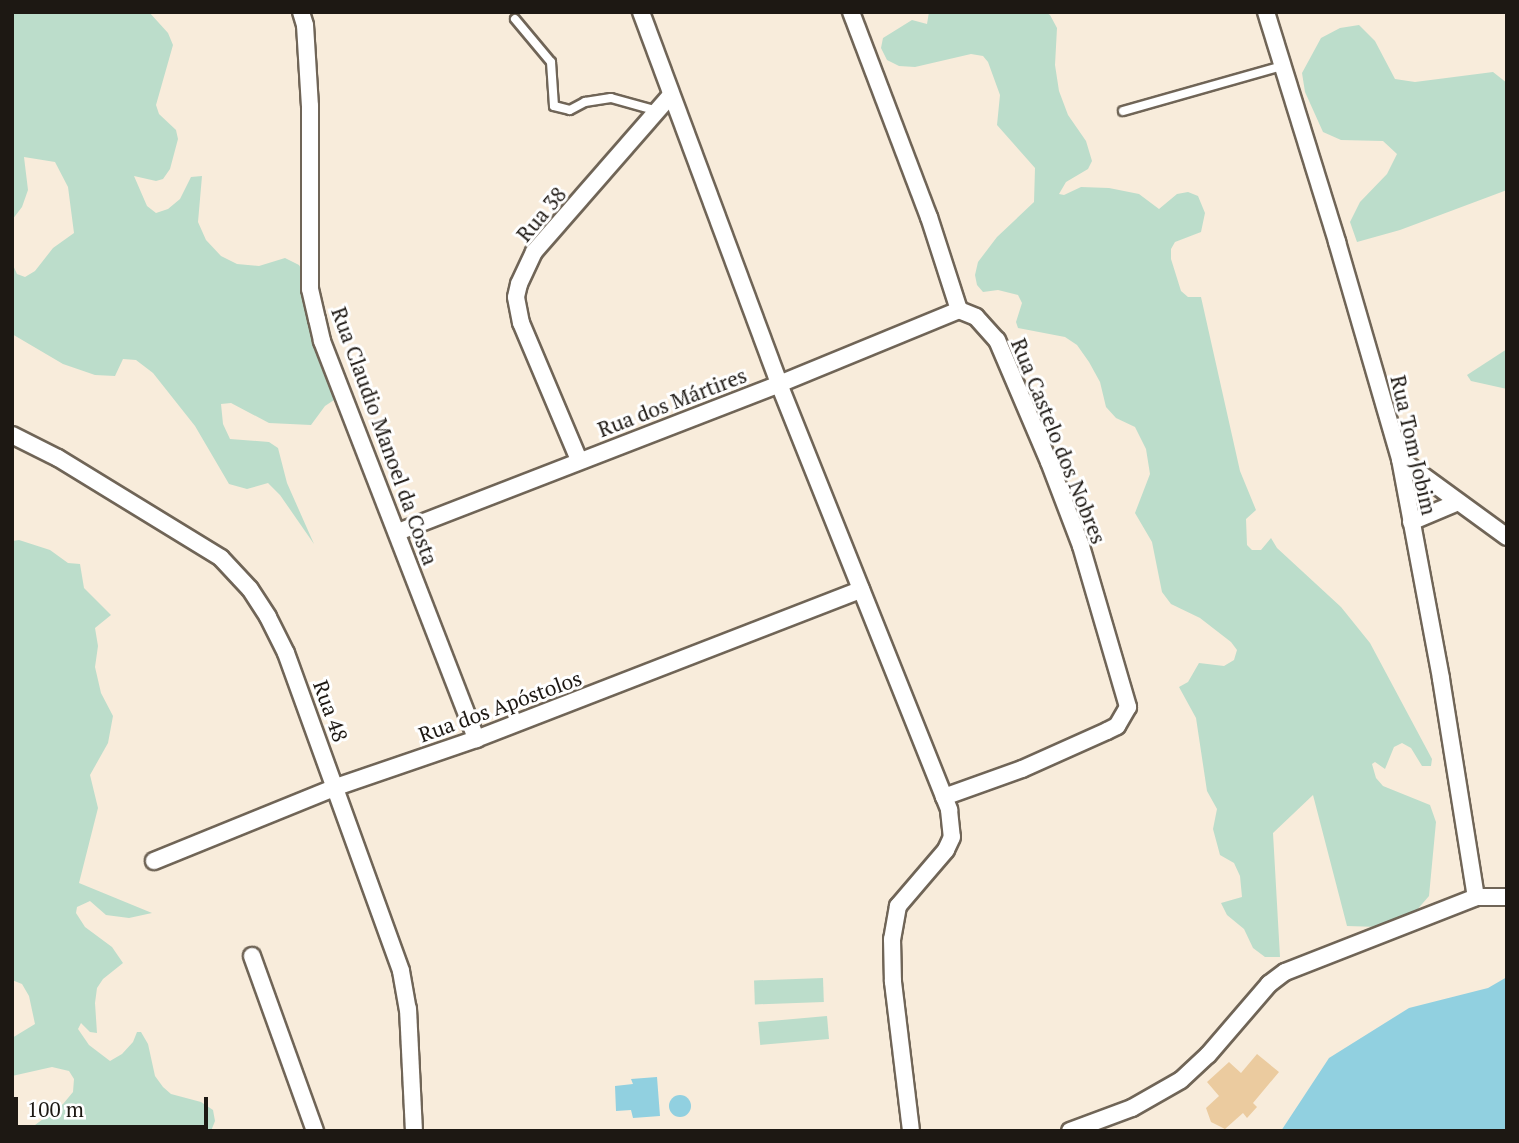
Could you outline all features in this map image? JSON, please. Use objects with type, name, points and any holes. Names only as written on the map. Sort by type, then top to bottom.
[{"type":"street","name":"Rua Claudio Manoel da Costa","points":[[301,12],[305,25],[310,106],[310,289],[322,341],[398,532],[475,739]]},
{"type":"street","points":[[641,12],[779,384],[944,797],[952,837],[946,850],[898,906],[892,939],[893,982],[911,1131]]},
{"type":"street","points":[[851,12],[929,217],[959,310]]},
{"type":"street","name":"Rua Tom Jobim","points":[[1266,12],[1400,459],[1444,693],[1476,897]]},
{"type":"street","name":"Rua 38","points":[[579,460],[521,323],[516,297],[519,284],[534,252],[670,96]]},
{"type":"street","name":"Rua dos Mártires","points":[[398,532],[779,384],[959,310]]},
{"type":"street","name":"Rua Castelo dos Nobres","points":[[944,797],[1022,769],[1107,731],[1117,726],[1128,707],[1080,546],[1049,462],[997,340],[976,317],[959,310]]},
{"type":"street","name":"Rua 48","points":[[12,435],[58,458],[221,558],[258,602],[286,653],[402,978],[408,1009],[414,1131]]},
{"type":"street","points":[[1400,459],[1456,503],[1507,537]]},
{"type":"street","points":[[1411,522],[1456,503]]},
{"type":"street","name":"Rua dos Apóstolos","points":[[154,861],[336,787],[475,739],[861,590]]},
{"type":"street","points":[[1070,1131],[1132,1108],[1181,1080],[1208,1055],[1269,984],[1285,972],[1476,897],[1507,897]]},
{"type":"street","points":[[252,956],[315,1131]]},
{"type":"lane","points":[[515,19],[551,62],[554,106],[570,110],[585,102],[611,99],[658,111]]},
{"type":"lane","points":[[1123,111],[1282,66]]},
{"type":"green space","points":[[12,12],[149,12],[168,33],[173,45],[156,105],[159,114],[176,130],[178,139],[170,169],[163,179],[156,181],[134,176],[147,206],[156,213],[168,209],[180,199],[191,177],[202,176],[198,222],[206,240],[221,256],[237,264],[259,266],[285,258],[299,265],[311,286],[337,398],[325,406],[311,425],[269,423],[231,403],[221,404],[223,424],[230,439],[269,442],[278,448],[287,483],[314,544],[280,495],[268,483],[247,489],[229,484],[195,426],[153,373],[136,360],[123,359],[115,376],[95,375],[63,364],[12,334],[12,263],[17,274],[25,277],[35,271],[53,248],[74,233],[68,187],[55,162],[24,157],[28,190],[22,207],[12,220]]},
{"type":"green space","points":[[929,12],[1045,12],[1050,15],[1057,28],[1055,65],[1059,91],[1068,115],[1086,141],[1092,161],[1088,169],[1066,182],[1059,194],[1064,195],[1081,187],[1109,188],[1139,194],[1159,209],[1177,194],[1188,192],[1198,196],[1205,213],[1201,232],[1175,242],[1171,249],[1171,259],[1181,291],[1188,297],[1201,297],[1240,471],[1256,510],[1246,519],[1247,545],[1252,550],[1261,550],[1271,538],[1277,548],[1341,607],[1370,643],[1432,759],[1431,766],[1422,766],[1411,748],[1402,743],[1394,747],[1385,769],[1375,762],[1372,764],[1376,778],[1383,786],[1430,805],[1436,822],[1429,896],[1416,911],[1379,927],[1347,926],[1313,795],[1273,833],[1280,957],[1265,957],[1253,948],[1244,929],[1227,915],[1221,903],[1242,897],[1240,876],[1234,863],[1220,855],[1213,829],[1217,809],[1207,791],[1196,718],[1179,687],[1188,682],[1199,663],[1224,666],[1234,660],[1237,650],[1231,642],[1200,618],[1171,604],[1162,592],[1152,542],[1135,513],[1150,474],[1146,449],[1135,427],[1116,418],[1106,407],[1100,382],[1077,345],[1065,337],[1018,328],[1016,322],[1022,303],[1018,295],[998,290],[983,292],[977,285],[975,275],[978,262],[997,237],[1034,202],[1035,168],[997,125],[1000,95],[988,62],[983,56],[971,54],[915,67],[899,66],[887,60],[881,48],[883,38],[912,20],[927,24]]},
{"type":"green space","points":[[1359,25],[1375,41],[1395,79],[1415,82],[1493,72],[1507,83],[1507,190],[1400,230],[1357,242],[1350,222],[1360,202],[1387,174],[1397,154],[1383,141],[1341,140],[1323,132],[1305,92],[1302,73],[1321,38],[1340,28]]},
{"type":"green space","points":[[1507,349],[1507,389],[1471,381],[1467,375]]},
{"type":"green space","points":[[19,540],[50,550],[68,563],[80,564],[84,588],[111,615],[95,628],[98,646],[95,667],[101,693],[113,716],[108,743],[90,775],[98,808],[79,883],[152,913],[129,918],[106,915],[90,901],[77,907],[76,913],[85,927],[112,947],[123,963],[103,979],[97,988],[97,1033],[90,1032],[81,1023],[78,1029],[89,1045],[110,1061],[122,1054],[133,1042],[137,1032],[141,1032],[148,1044],[155,1076],[171,1094],[201,1102],[213,1110],[215,1121],[211,1131],[27,1131],[63,1104],[73,1092],[74,1079],[69,1071],[52,1067],[12,1076],[12,1038],[35,1024],[29,996],[22,984],[12,980],[12,541]]},
{"type":"green space","points":[[823,978],[824,1002],[755,1004],[754,980]]},
{"type":"green space","points":[[827,1016],[829,1039],[760,1045],[758,1022]]},
{"type":"water","points":[[1507,977],[1507,1131],[1281,1131],[1329,1058],[1409,1008],[1488,988]]},
{"type":"water","points":[[657,1077],[660,1116],[633,1118],[631,1110],[616,1111],[615,1086],[633,1084],[631,1079]]},
{"type":"water","points":[[680,1095],[690,1102],[691,1106],[684,1116],[680,1117],[670,1110],[669,1106],[676,1096]]},
{"type":"building","points":[[1257,1054],[1279,1072],[1253,1103],[1257,1107],[1247,1118],[1243,1113],[1225,1129],[1211,1122],[1206,1108],[1219,1096],[1207,1082],[1229,1062],[1241,1073]]}]
